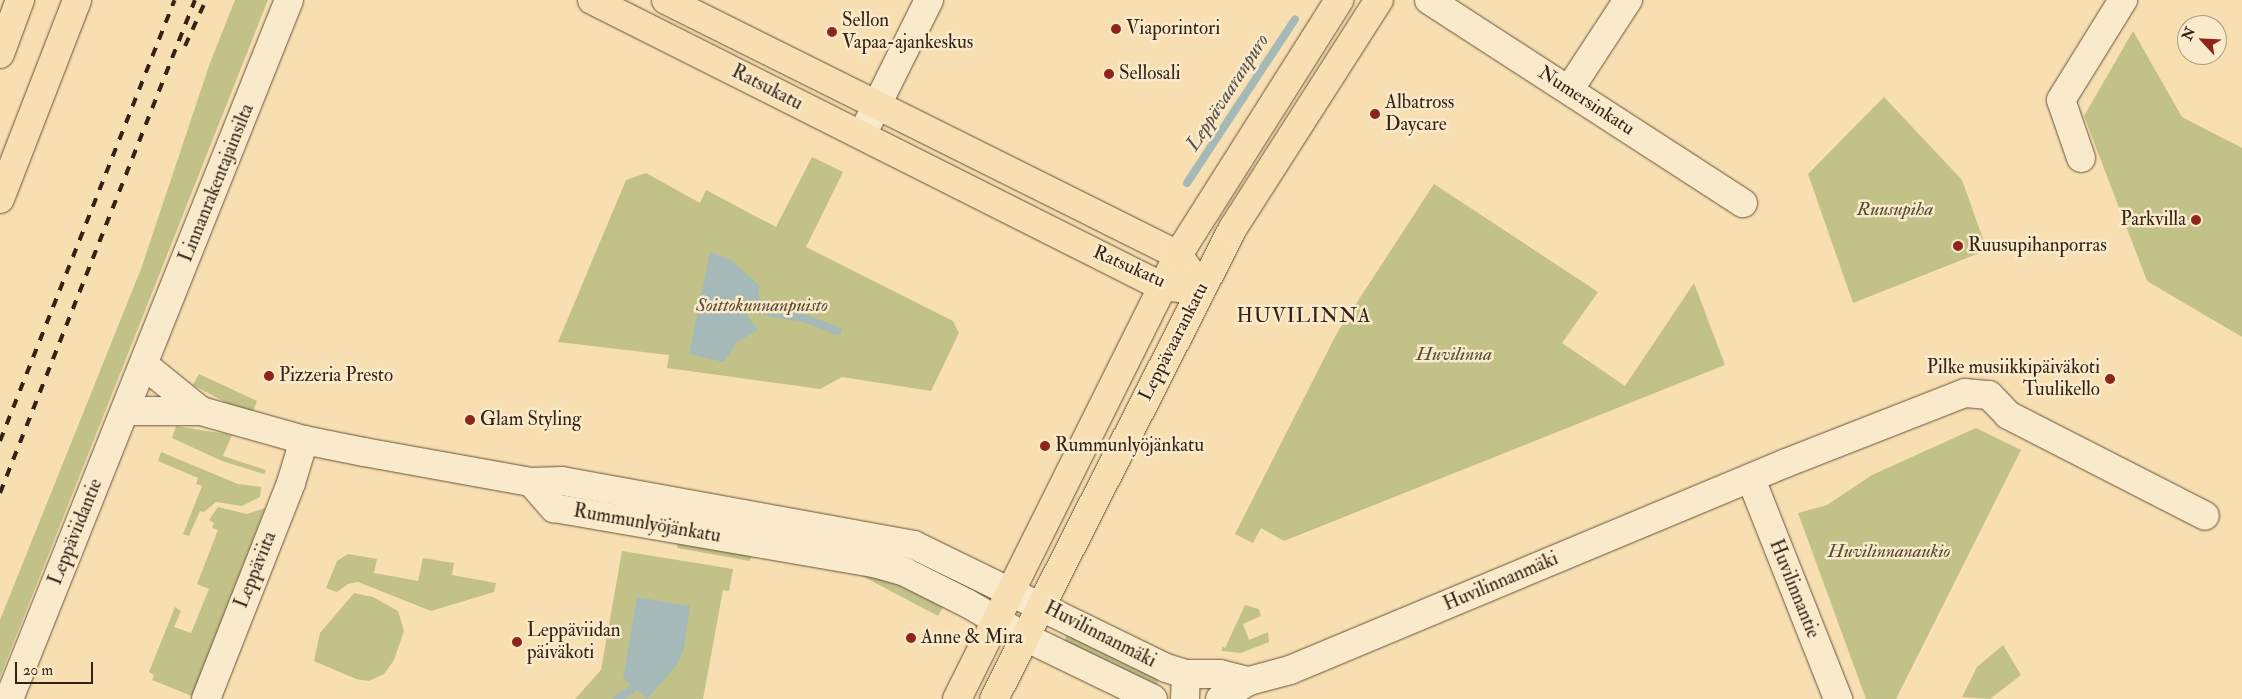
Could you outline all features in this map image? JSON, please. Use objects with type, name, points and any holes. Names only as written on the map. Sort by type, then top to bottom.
[{"type":"main road","points":[[0,54],[20,0]]},
{"type":"main road","points":[[0,199],[77,0]]},
{"type":"main road","name":"Ratsukatu","points":[[592,0],[1161,286],[1201,289]]},
{"type":"main road","name":"Ratsukatu","points":[[666,0],[1178,255],[1201,289]]},
{"type":"main road","name":"Leppävaarankatu","points":[[957,699],[1161,286],[1178,255],[1339,0]]},
{"type":"main road","name":"Leppävaarankatu","points":[[994,699],[1233,228],[1379,0]]},
{"type":"street","name":"Linnanrakentajainsilta","points":[[144,365],[289,0]]},
{"type":"street","points":[[862,135],[930,0]]},
{"type":"street","name":"Numersinkatu","points":[[1429,0],[1743,202]]},
{"type":"street","points":[[1569,90],[1628,0]]},
{"type":"street","points":[[2081,158],[2061,100],[2123,0]]},
{"type":"street","points":[[144,365],[201,411]]},
{"type":"street","name":"Leppäviidantie","points":[[9,699],[144,365]]},
{"type":"street","points":[[1751,479],[1965,393],[1989,394],[2008,415],[2205,516]]},
{"type":"street","points":[[125,412],[201,411]]},
{"type":"street","name":"Rummunlyöjänkatu","points":[[201,411],[304,440],[531,482],[562,482],[914,545],[1012,591]]},
{"type":"street","name":"Leppäviita","points":[[206,699],[291,483],[304,440]]},
{"type":"street","name":"Huvilinnanmäki","points":[[1220,699],[1249,681],[1290,670],[1751,479]]},
{"type":"street","name":"Huvilinnantie","points":[[1751,479],[1838,699]]},
{"type":"street","name":"Rummunlyöjänkatu","points":[[531,482],[554,508],[874,564],[905,572],[997,620],[1025,637]]},
{"type":"street","name":"Huvilinnanmäki","points":[[1012,591],[1166,668],[1186,687],[1220,674],[1249,681]]},
{"type":"street","name":"Huvilinnanmäki","points":[[1025,637],[1153,699]]},
{"type":"green space","points":[[235,0],[268,0],[0,677],[0,620],[141,269],[210,63]]},
{"type":"green space","points":[[2133,31],[2182,117],[2242,148],[2242,337],[2147,281],[2084,116]]},
{"type":"green space","name":"Ruusupiha","points":[[1884,97],[1962,180],[1987,250],[1853,303],[1808,174]]},
{"type":"green space","name":"Soittokunnanpuisto","points":[[812,157],[843,172],[806,247],[953,321],[959,333],[931,391],[842,377],[820,389],[667,368],[669,355],[558,342],[626,180],[646,173],[700,203],[706,190],[776,227]]},
{"type":"green space","name":"Huvilinna","points":[[1434,184],[1598,292],[1562,343],[1625,386],[1694,283],[1725,365],[1284,541],[1261,528],[1253,543],[1235,534],[1337,333]]},
{"type":"green space","points":[[199,374],[257,401],[251,416],[193,385]]},
{"type":"green space","points":[[176,426],[232,435],[223,456],[266,470],[264,474],[222,461],[172,438]]},
{"type":"green space","name":"Huvilinnanaukio","points":[[1976,428],[2021,450],[1896,699],[1866,699],[1798,513],[1827,505],[1872,475]]},
{"type":"green space","points":[[161,452],[238,484],[261,487],[260,497],[242,506],[216,502],[204,512],[200,511],[189,536],[183,534],[202,486],[196,484],[198,478],[158,461]]},
{"type":"green space","points":[[218,507],[247,514],[265,508],[192,696],[152,680],[154,675],[149,672],[175,607],[181,611],[174,627],[191,633],[209,589],[197,584],[218,530],[212,528],[214,523],[209,520]]},
{"type":"green space","points":[[680,535],[752,553],[750,561],[677,548]]},
{"type":"green space","points":[[622,551],[733,569],[729,591],[723,590],[703,699],[575,699],[601,670]]},
{"type":"green space","points":[[348,554],[377,559],[374,573],[418,581],[423,558],[454,563],[452,575],[496,583],[494,592],[431,611],[358,582],[348,584],[337,592],[326,588],[337,561]]},
{"type":"green space","points":[[866,568],[943,607],[938,616],[862,576]]},
{"type":"green space","points":[[354,593],[373,597],[398,611],[404,631],[394,660],[384,674],[369,681],[356,679],[314,661],[320,633]]},
{"type":"green space","points":[[1245,605],[1259,609],[1261,616],[1243,624],[1249,640],[1268,632],[1269,642],[1241,653],[1222,651],[1222,646],[1225,648]]},
{"type":"green space","points":[[1068,633],[1157,677],[1158,684],[1156,687],[1063,642]]},
{"type":"green space","points":[[2003,645],[2021,675],[1990,699],[1962,697],[1977,667]]},
{"type":"shaded area","points":[[710,252],[731,260],[760,286],[758,293],[761,301],[757,307],[749,310],[747,316],[758,330],[737,342],[724,362],[689,354]]},
{"type":"shaded area","points":[[637,597],[690,606],[684,648],[677,665],[647,699],[623,678]]},
{"type":"waterway","name":"Leppävaaranpuro","points":[[1187,183],[1295,19]]},
{"type":"waterway","name":"Leppävaaranpuro","points":[[748,302],[772,313],[804,318],[838,331]]},
{"type":"waterway","name":"Leppävaaranpuro","points":[[617,699],[642,682]]},
{"type":"railway","points":[[0,441],[175,0]]},
{"type":"railway","points":[[0,493],[195,0]]},
{"type":"railway","points":[[185,46],[206,0]]},
{"type":"place","name":"Viaporintori","points":[[1116,29]]},
{"type":"place","name":"Sellon Vapaa-ajankeskus","points":[[832,32]]},
{"type":"place","name":"Sellosali","points":[[1109,74]]},
{"type":"place","name":"Albatross Daycare","points":[[1375,114]]},
{"type":"place","name":"Parkvilla","points":[[2196,220]]},
{"type":"place","name":"Ruusupihanporras","points":[[1958,246]]},
{"type":"place","name":"Pizzeria Presto","points":[[269,376]]},
{"type":"place","name":"Pilke musiikkipäiväkoti Tuulikello","points":[[2110,379]]},
{"type":"place","name":"Glam Styling","points":[[470,420]]},
{"type":"place","name":"Rummunlyöjänkatu","points":[[1045,446]]},
{"type":"place","name":"Anne & Mira","points":[[911,638]]},
{"type":"place","name":"Leppäviidan päiväkoti","points":[[517,642]]},
{"type":"district","name":"HUVILINNA","points":[[1304,315]]}]
